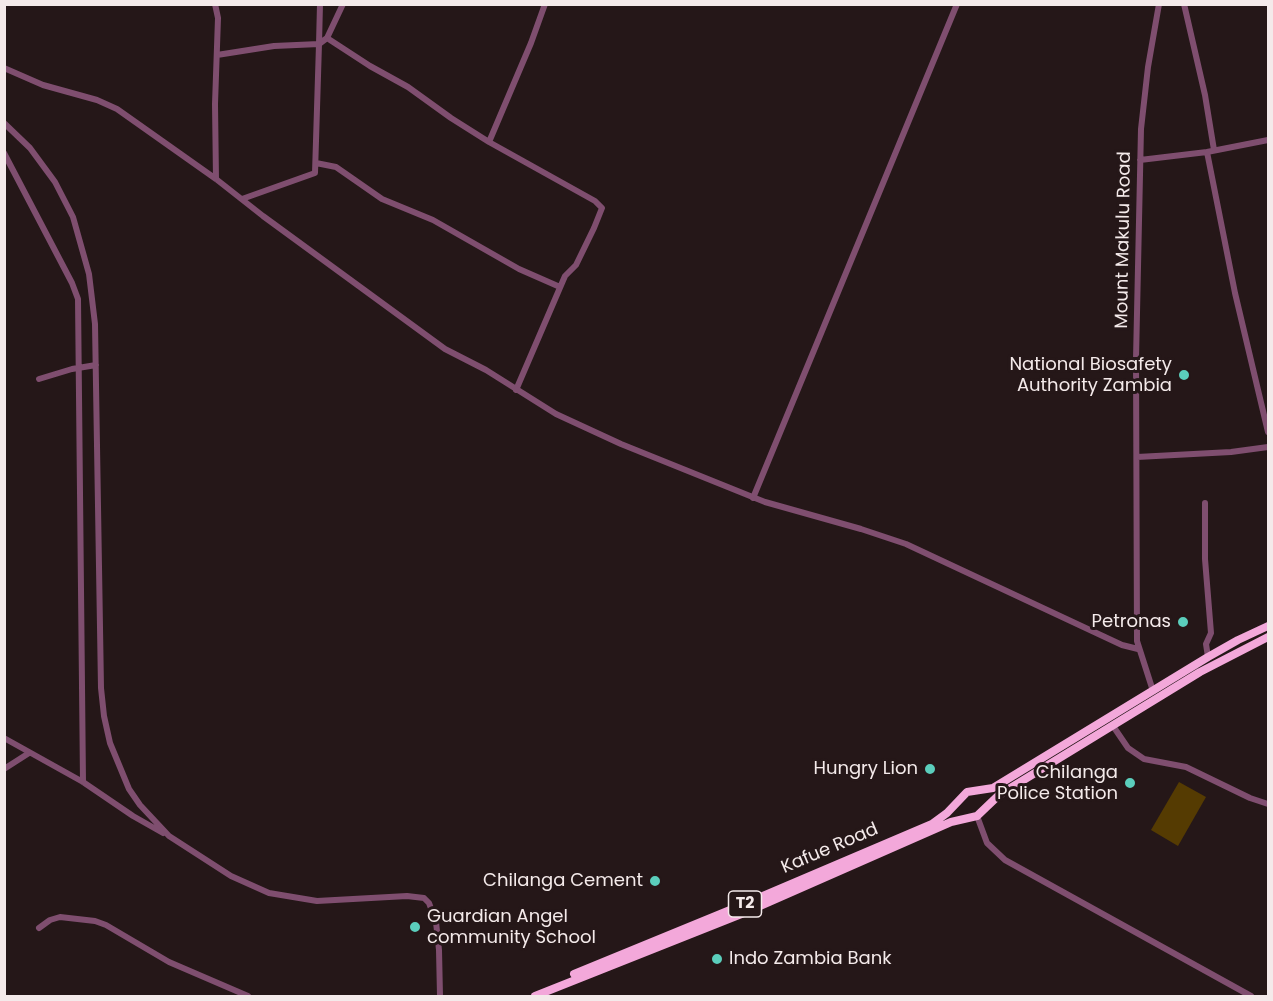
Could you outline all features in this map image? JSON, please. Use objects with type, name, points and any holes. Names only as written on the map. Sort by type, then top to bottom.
[{"type":"highway","points":[[976,792],[984,800],[976,814],[964,815],[959,807],[960,798],[967,792],[993,788],[1208,657],[1269,626]]},
{"type":"highway","name":"Kafue Road","points":[[538,994],[744,913],[951,822],[976,814],[999,795],[1210,667],[1269,636]]},
{"type":"highway","name":"Kafue Road","points":[[538,994],[547,986],[932,824],[947,813],[960,798]]},
{"type":"street","points":[[215,4],[218,18],[215,104],[216,179]]},
{"type":"street","points":[[242,199],[315,173],[320,4]]},
{"type":"street","points":[[217,55],[274,46],[319,44],[327,38],[343,4]]},
{"type":"street","points":[[489,142],[545,4]]},
{"type":"street","points":[[753,498],[957,4]]},
{"type":"street","name":"Mount Makulu Road","points":[[1153,691],[1138,649],[1135,577],[1136,359],[1140,160],[1148,67],[1159,4]]},
{"type":"street","points":[[1184,4],[1205,95],[1211,151],[1235,293],[1269,432]]},
{"type":"street","points":[[327,38],[408,87],[489,142],[595,201],[602,208],[584,252],[565,276],[516,390]]},
{"type":"street","points":[[4,68],[32,81],[97,100],[117,109],[216,179],[445,349],[486,370],[556,414],[602,436],[753,498],[906,544],[1122,645],[1138,649]]},
{"type":"street","points":[[4,123],[42,163],[55,182],[73,217],[82,245],[93,297],[101,688],[104,716],[110,743],[129,789],[169,836]]},
{"type":"street","points":[[1140,160],[1211,151],[1269,140]]},
{"type":"street","points":[[4,153],[77,294],[83,782]]},
{"type":"street","points":[[316,163],[336,166],[382,199],[433,220],[519,269],[560,287]]},
{"type":"street","points":[[39,379],[96,365]]},
{"type":"street","points":[[1137,457],[1231,452],[1269,447]]},
{"type":"street","points":[[1205,502],[1205,559],[1211,633],[1206,644],[1208,657]]},
{"type":"street","points":[[1113,726],[1128,748],[1144,759],[1186,767],[1250,798],[1269,804]]},
{"type":"street","points":[[4,738],[83,782],[133,816],[231,876],[269,893],[317,901],[407,896],[424,898],[429,903],[436,922],[440,996]]},
{"type":"street","points":[[4,769],[29,753]]},
{"type":"street","points":[[133,816],[141,813],[140,804]]},
{"type":"street","points":[[976,814],[987,843],[1005,860],[1251,996]]},
{"type":"street","points":[[39,927],[60,917],[95,921],[106,925],[168,962],[248,996]]},
{"type":"shaded area","points":[[1179,782],[1206,797],[1178,846],[1151,830]]},
{"type":"place","name":"National Biosafety Authority Zambia","points":[[1184,375]]},
{"type":"place","name":"Petronas","points":[[1183,622]]},
{"type":"place","name":"Hungry Lion","points":[[930,769]]},
{"type":"place","name":"Chilanga Police Station","points":[[1130,783]]},
{"type":"place","name":"Chilanga Cement","points":[[655,881]]},
{"type":"place","name":"Guardian Angel community School","points":[[415,927]]},
{"type":"place","name":"Indo Zambia Bank","points":[[717,959]]}]
